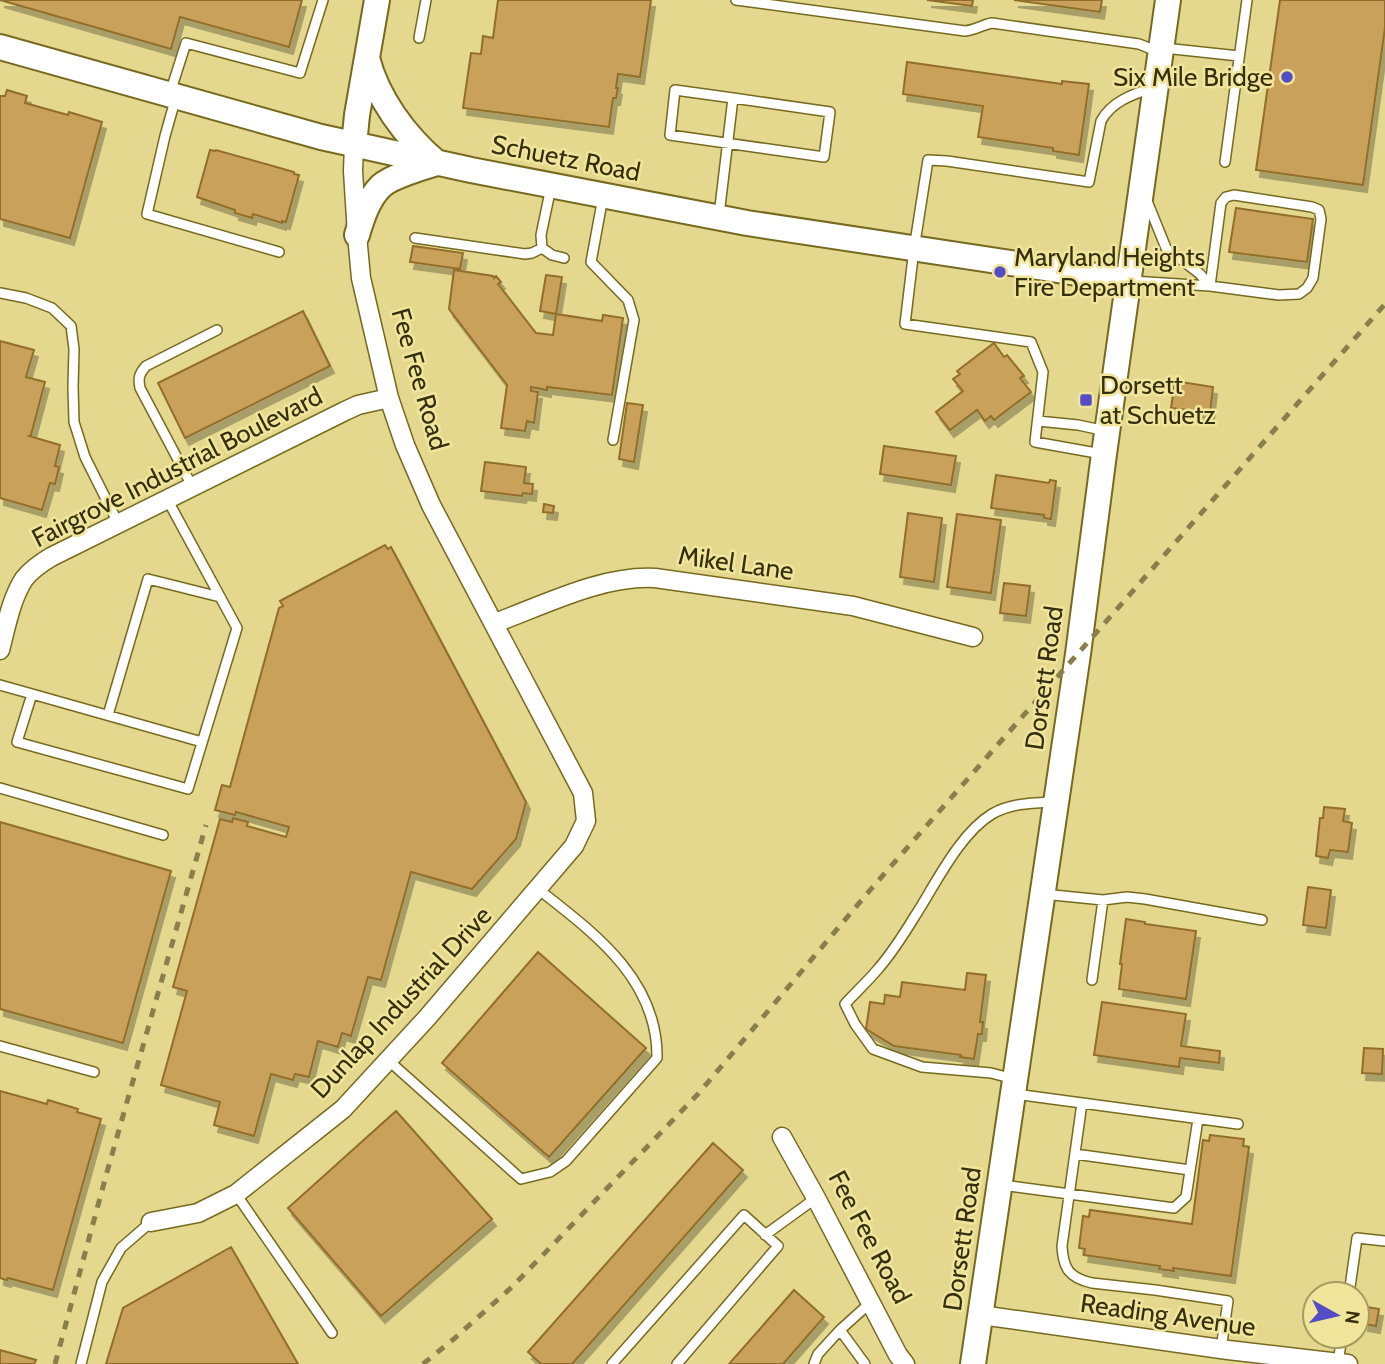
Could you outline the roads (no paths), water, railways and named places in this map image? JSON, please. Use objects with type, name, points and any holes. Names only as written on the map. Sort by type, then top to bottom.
[{"type":"main road","name":"Fee Fee Road","points":[[354,145],[377,0]]},
{"type":"main road","name":"Dorsett Road","points":[[973,1364],[1078,654],[1168,0]]},
{"type":"main road","name":"Schuetz Road","points":[[0,47],[354,145],[438,163],[719,217],[1130,281]]},
{"type":"main road","points":[[367,55],[370,71],[388,107],[426,154],[438,163]]},
{"type":"main road","points":[[356,235],[366,207],[382,185],[416,169],[438,163]]},
{"type":"street","name":"Fee Fee Road","points":[[354,145],[356,235],[361,278],[389,398],[405,445],[432,505],[583,793],[586,821]]},
{"type":"street","name":"Fairgrove Industrial Boulevard","points":[[0,650],[4,619],[24,579],[51,557],[345,411],[389,398]]},
{"type":"street","name":"Mikel Lane","points":[[495,624],[576,592],[637,577],[853,606],[973,637]]},
{"type":"street","name":"Dunlap Industrial Drive","points":[[151,1222],[198,1213],[236,1194],[343,1109],[426,1020],[575,846],[586,821]]},
{"type":"street","name":"Fee Fee Road","points":[[782,1138],[905,1364]]},
{"type":"street","name":"Reading Avenue","points":[[981,1315],[1221,1349],[1343,1363]]},
{"type":"lane","points":[[279,252],[147,214],[186,43],[300,73],[323,0]]},
{"type":"lane","points":[[419,38],[426,0]]},
{"type":"lane","points":[[736,0],[965,31],[992,23],[1139,44],[1161,50],[1239,57]]},
{"type":"lane","points":[[1225,162],[1247,0]]},
{"type":"lane","points":[[1106,443],[1035,442],[1043,372],[1031,342],[905,324],[914,249],[928,160],[1089,182],[1104,115],[1128,96],[1157,87]]},
{"type":"lane","points":[[675,90],[733,99],[830,112],[824,157],[670,135],[675,90]]},
{"type":"lane","points":[[719,217],[733,99]]},
{"type":"lane","points":[[542,248],[541,235],[552,185]]},
{"type":"lane","points":[[1143,189],[1166,248],[1200,274],[1210,286]]},
{"type":"lane","points":[[604,195],[591,261],[628,300],[634,320],[613,440]]},
{"type":"lane","points":[[1130,281],[1210,286],[1279,295],[1298,293],[1307,288],[1313,278],[1321,219],[1319,209],[1234,195],[1226,197],[1221,203],[1210,286]]},
{"type":"lane","points":[[415,238],[525,254],[542,248]]},
{"type":"lane","points":[[542,248],[552,255],[564,258]]},
{"type":"lane","points":[[0,293],[26,298],[52,308],[71,326],[74,349],[74,422],[85,457],[118,523]]},
{"type":"lane","points":[[192,486],[138,380],[146,366],[217,330]]},
{"type":"lane","points":[[1038,421],[1078,425],[1106,443]]},
{"type":"lane","points":[[32,694],[17,742],[188,789],[237,628],[167,499]]},
{"type":"lane","points":[[108,715],[148,579],[220,597]]},
{"type":"lane","points":[[0,685],[202,742]]},
{"type":"lane","points":[[0,788],[163,835]]},
{"type":"lane","points":[[1056,802],[1018,804],[992,815],[965,839],[879,968],[845,1003],[855,1024],[873,1049],[922,1067],[991,1073],[1014,1086],[1082,1103],[1238,1124]]},
{"type":"lane","points":[[388,1060],[521,1179],[550,1172],[565,1161],[657,1058],[657,1038],[636,982],[617,957],[589,929],[538,889]]},
{"type":"lane","points":[[1042,894],[1103,900],[1127,897],[1145,899],[1262,920]]},
{"type":"lane","points":[[1091,980],[1103,900]]},
{"type":"lane","points":[[0,1046],[94,1072]]},
{"type":"lane","points":[[1082,1103],[1062,1246],[1063,1261],[1070,1273],[1082,1281],[1228,1301],[1221,1349]]},
{"type":"lane","points":[[1000,1185],[1174,1208],[1186,1198],[1198,1119]]},
{"type":"lane","points":[[1075,1154],[1190,1170]]},
{"type":"lane","points":[[236,1194],[332,1333]]},
{"type":"lane","points":[[765,1235],[816,1198]]},
{"type":"lane","points":[[612,1364],[744,1215],[778,1246],[677,1364]]},
{"type":"lane","points":[[81,1364],[102,1282],[121,1248],[151,1222]]},
{"type":"lane","points":[[1351,1280],[1357,1238],[1385,1241]]},
{"type":"lane","points":[[814,1364],[818,1354],[870,1303]]},
{"type":"lane","points":[[841,1330],[865,1364]]},
{"type":"railway","points":[[423,1364],[512,1287],[698,1094],[871,889],[1385,304]]},
{"type":"railway","points":[[55,1364],[206,825]]},
{"type":"place","name":"Six Mile Bridge","points":[[1287,77]]},
{"type":"place","name":"Maryland Heights Fire Department","points":[[1000,272]]},
{"type":"place","name":"Dorsett at Schuetz","points":[[1086,400]]}]
